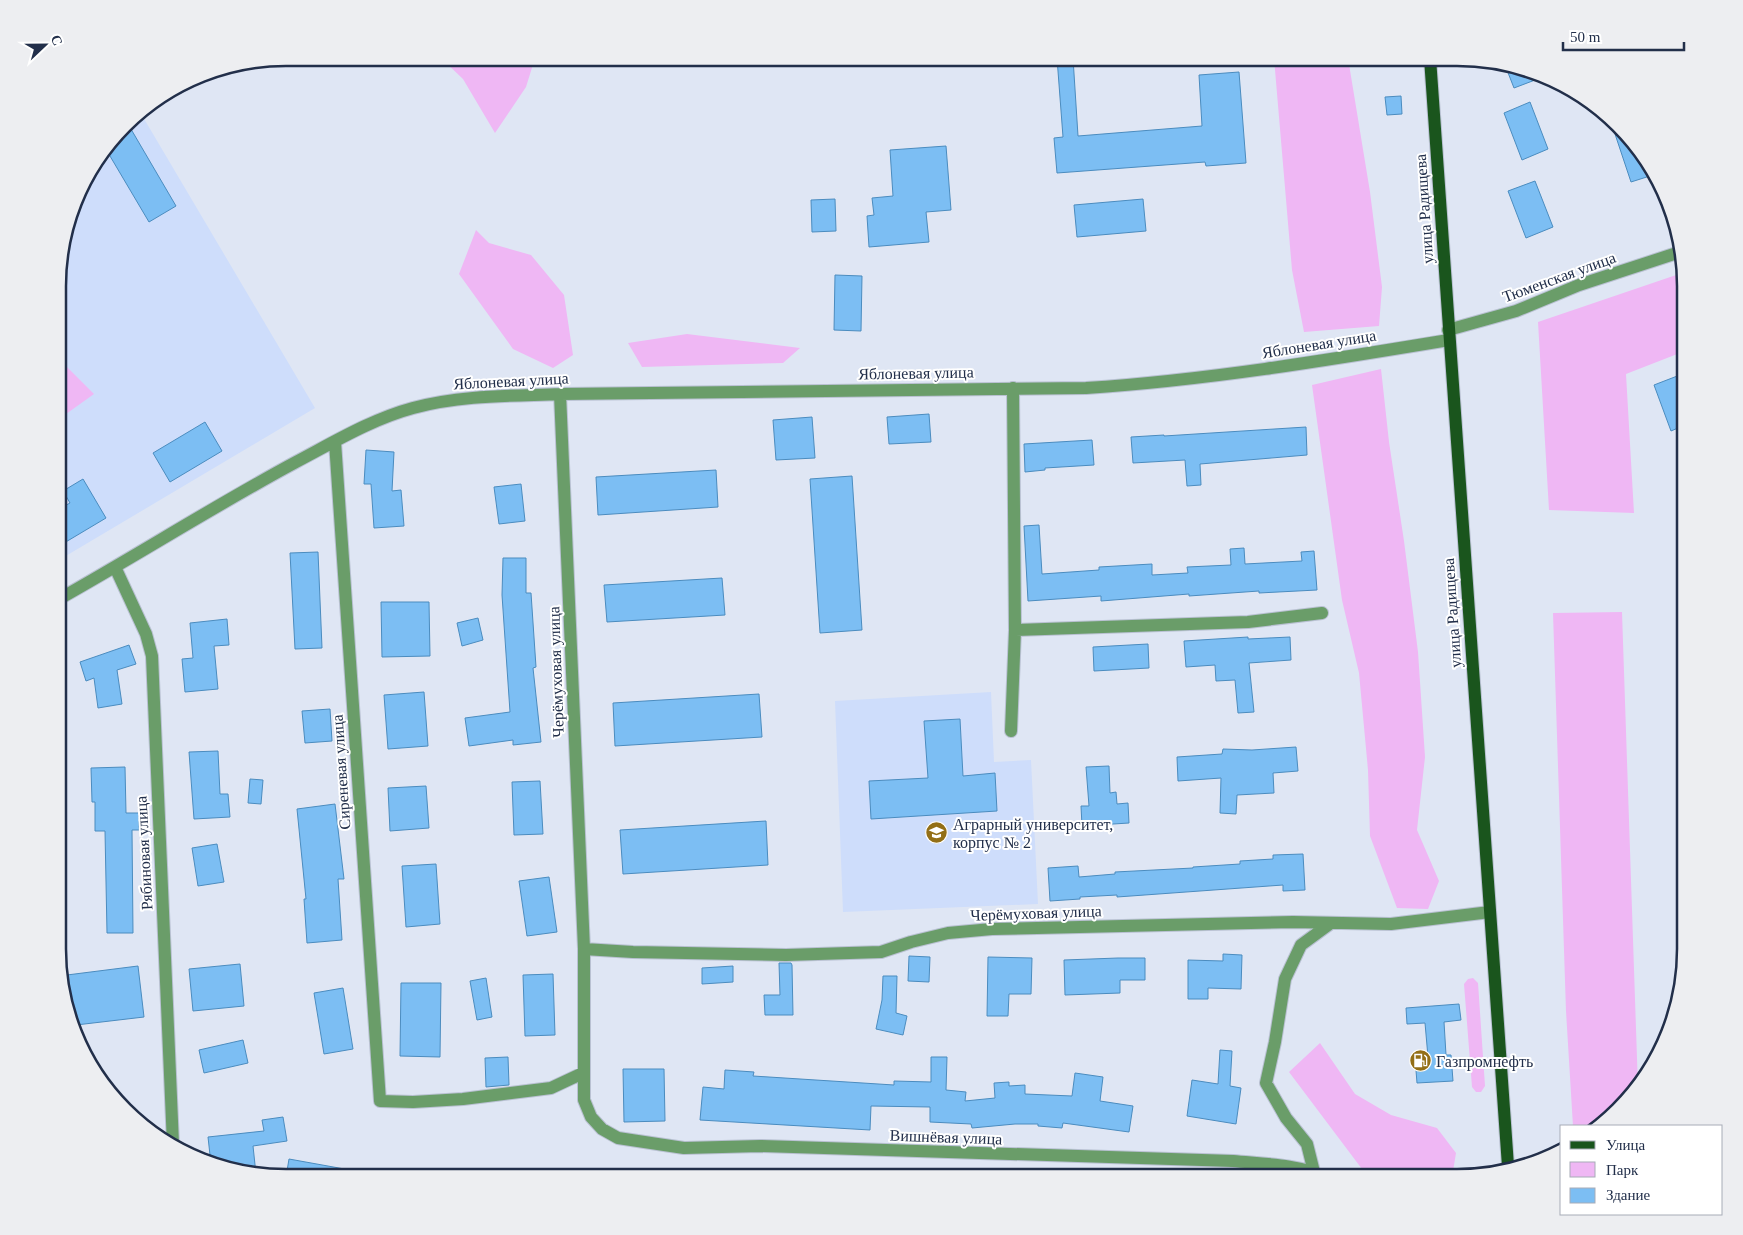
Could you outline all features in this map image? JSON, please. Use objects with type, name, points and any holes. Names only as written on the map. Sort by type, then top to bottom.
[{"type":"main road","name":"улица Радищева","points":[[1431,66],[1508,1162]]},
{"type":"street","name":"Тюменская улица","points":[[1449,335],[1516,311],[1579,285],[1674,254]]},
{"type":"street","name":"Яблоневая улица","points":[[66,595],[235,495],[335,442],[377,421],[413,408],[444,401],[560,394],[1086,388],[1153,383],[1310,362],[1449,335]]},
{"type":"street","points":[[1011,731],[1015,630],[1013,388]]},
{"type":"street","name":"Черёмуховая улица","points":[[560,394],[584,949],[584,1100]]},
{"type":"street","name":"Сиреневая улица","points":[[335,442],[380,1101],[412,1102],[551,1088],[583,1073]]},
{"type":"street","name":"Рябиновая улица","points":[[115,567],[146,634],[152,656],[173,1137]]},
{"type":"street","points":[[1015,630],[1248,622],[1322,613]]},
{"type":"street","name":"Черёмуховая улица","points":[[584,949],[698,954],[833,954],[881,952],[948,933],[992,929],[1293,922],[1391,924],[1490,912]]},
{"type":"street","points":[[1317,1169],[1307,1144],[1286,1118],[1266,1083],[1285,980],[1301,945],[1331,923]]},
{"type":"street","name":"Вишнёвая улица","points":[[584,1100],[591,1117],[602,1129],[618,1138],[684,1148],[760,1146],[1233,1161],[1288,1166],[1299,1169]]},
{"type":"shaded area","points":[[144,119],[315,408],[66,556],[66,287],[70,244],[83,202],[103,164],[121,141]]},
{"type":"shaded area","name":"Аграрный университет, корпус № 2","points":[[991,692],[994,762],[1031,760],[1038,904],[843,912],[835,701]]},
{"type":"green space","points":[[449,66],[533,66],[526,87],[495,133],[463,79]]},
{"type":"green space","points":[[1275,66],[1349,66],[1370,192],[1382,287],[1379,326],[1304,332],[1292,270]]},
{"type":"green space","points":[[476,230],[489,243],[531,255],[564,295],[573,355],[553,368],[513,349],[459,274]]},
{"type":"green space","points":[[1676,275],[1677,354],[1626,374],[1634,513],[1549,510],[1538,322]]},
{"type":"green space","points":[[687,334],[800,348],[783,363],[642,367],[628,343]]},
{"type":"green space","points":[[66,366],[94,394],[66,414]]},
{"type":"green space","points":[[1381,369],[1389,442],[1418,652],[1425,757],[1417,830],[1439,881],[1428,909],[1397,908],[1370,836],[1368,770],[1359,673],[1342,600],[1312,385]]},
{"type":"green space","points":[[1622,612],[1638,1074],[1622,1094],[1588,1125],[1573,1125],[1566,1011],[1553,613]]},
{"type":"green space","points":[[1473,978],[1478,983],[1485,1086],[1481,1092],[1476,1092],[1472,1087],[1464,984],[1468,979]]},
{"type":"green space","points":[[1320,1043],[1355,1094],[1391,1115],[1437,1128],[1456,1153],[1453,1169],[1362,1169],[1289,1072]]},
{"type":"building","points":[[1058,66],[1074,66],[1078,136],[1202,126],[1199,75],[1239,72],[1246,163],[1206,166],[1205,162],[1057,173],[1054,138],[1063,137]]},
{"type":"building","points":[[1508,73],[1534,80],[1514,88]]},
{"type":"building","points":[[1401,96],[1402,114],[1387,115],[1385,97]]},
{"type":"building","points":[[1530,102],[1548,149],[1522,160],[1504,113]]},
{"type":"building","points":[[132,130],[176,206],[149,222],[110,156]]},
{"type":"building","points":[[1615,134],[1640,164],[1647,177],[1631,182]]},
{"type":"building","points":[[946,146],[951,210],[926,212],[929,242],[869,247],[867,216],[874,215],[872,198],[893,196],[890,150]]},
{"type":"building","points":[[1535,181],[1553,227],[1526,238],[1508,191]]},
{"type":"building","points":[[835,199],[836,231],[812,232],[811,200]]},
{"type":"building","points":[[1143,199],[1146,231],[1077,237],[1074,205]]},
{"type":"building","points":[[835,275],[862,276],[861,331],[834,330]]},
{"type":"building","points":[[1677,376],[1677,428],[1671,431],[1654,385]]},
{"type":"building","points":[[929,414],[931,442],[889,444],[887,417]]},
{"type":"building","points":[[812,417],[815,458],[776,460],[773,420]]},
{"type":"building","points":[[205,422],[222,451],[170,482],[153,453]]},
{"type":"building","points":[[1306,427],[1307,455],[1200,464],[1201,485],[1187,486],[1185,460],[1133,463],[1131,437]]},
{"type":"building","points":[[1092,440],[1094,465],[1045,468],[1045,470],[1025,472],[1024,444]]},
{"type":"building","points":[[366,450],[394,452],[392,491],[401,490],[404,526],[374,528],[371,484],[364,484]]},
{"type":"building","points":[[716,470],[718,507],[598,515],[596,477]]},
{"type":"building","points":[[852,476],[862,630],[820,633],[810,479]]},
{"type":"building","points":[[83,479],[106,518],[66,542],[66,505],[70,503],[66,496],[66,489]]},
{"type":"building","points":[[521,484],[525,521],[499,524],[494,487]]},
{"type":"building","points":[[1039,525],[1042,574],[1099,570],[1099,567],[1152,564],[1152,575],[1188,573],[1187,567],[1231,565],[1230,549],[1244,548],[1245,564],[1302,561],[1301,552],[1314,551],[1317,590],[1259,593],[1259,591],[1189,596],[1189,594],[1101,601],[1101,596],[1028,601],[1024,526]]},
{"type":"building","points":[[318,552],[322,648],[295,649],[290,553]]},
{"type":"building","points":[[503,558],[526,558],[526,593],[531,593],[536,667],[533,668],[541,742],[513,745],[513,740],[469,746],[465,718],[510,712],[502,595]]},
{"type":"building","points":[[722,578],[725,615],[607,622],[604,585]]},
{"type":"building","points":[[381,602],[429,602],[430,656],[382,657]]},
{"type":"building","points":[[478,618],[483,640],[462,646],[457,623]]},
{"type":"building","points":[[227,619],[229,645],[214,646],[218,689],[185,692],[182,659],[193,658],[190,623]]},
{"type":"building","points":[[1248,637],[1248,639],[1290,637],[1291,660],[1249,663],[1254,712],[1238,713],[1235,680],[1216,681],[1215,665],[1186,667],[1184,641]]},
{"type":"building","points":[[1148,644],[1149,668],[1094,671],[1093,647]]},
{"type":"building","points":[[129,645],[136,664],[117,670],[122,704],[98,708],[94,678],[86,681],[80,662]]},
{"type":"building","points":[[424,692],[428,746],[388,749],[384,695]]},
{"type":"building","points":[[759,694],[762,737],[615,746],[613,703]]},
{"type":"building","points":[[330,709],[332,741],[305,743],[302,711]]},
{"type":"building","points":[[960,719],[963,776],[995,773],[997,811],[871,819],[869,781],[928,778],[924,721]]},
{"type":"building","points":[[1296,747],[1298,771],[1273,773],[1274,793],[1237,795],[1236,814],[1220,813],[1221,778],[1178,781],[1177,757],[1222,754],[1223,749],[1252,750]]},
{"type":"building","points":[[218,751],[220,794],[228,794],[230,817],[194,819],[189,752]]},
{"type":"building","points":[[1109,766],[1110,793],[1116,792],[1117,804],[1128,803],[1129,823],[1082,826],[1081,806],[1089,806],[1086,767]]},
{"type":"building","points":[[125,767],[126,813],[139,813],[139,830],[132,830],[133,933],[107,933],[105,831],[95,831],[95,802],[92,802],[91,768]]},
{"type":"building","points":[[250,779],[263,780],[261,804],[248,803]]},
{"type":"building","points":[[540,781],[543,834],[514,835],[512,782]]},
{"type":"building","points":[[426,786],[429,828],[390,831],[388,788]]},
{"type":"building","points":[[335,804],[344,879],[338,879],[342,940],[307,943],[304,899],[306,899],[297,809]]},
{"type":"building","points":[[766,821],[768,865],[623,874],[620,830]]},
{"type":"building","points":[[217,844],[224,882],[198,886],[192,848]]},
{"type":"building","points":[[1303,854],[1305,890],[1283,891],[1283,885],[1117,897],[1117,895],[1080,897],[1080,899],[1050,901],[1048,868],[1078,866],[1079,877],[1115,874],[1115,872],[1240,864],[1240,861],[1273,859],[1273,855]]},
{"type":"building","points":[[436,864],[440,924],[406,927],[402,866]]},
{"type":"building","points":[[549,877],[557,932],[527,936],[519,881]]},
{"type":"building","points":[[1223,954],[1242,955],[1241,989],[1208,988],[1208,999],[1188,999],[1188,960],[1223,961]]},
{"type":"building","points":[[909,956],[930,957],[929,982],[908,981]]},
{"type":"building","points":[[988,957],[1032,958],[1031,994],[1009,994],[1008,1016],[987,1016]]},
{"type":"building","points":[[1145,958],[1145,980],[1120,980],[1120,993],[1065,995],[1064,960]]},
{"type":"building","points":[[779,963],[791,963],[792,965],[793,1015],[765,1015],[764,995],[780,995]]},
{"type":"building","points":[[240,964],[244,1006],[193,1011],[189,969]]},
{"type":"building","points":[[138,966],[144,1017],[80,1025],[70,991],[68,975]]},
{"type":"building","points":[[733,966],[733,982],[702,984],[702,968]]},
{"type":"building","points":[[553,974],[555,1035],[525,1036],[523,975]]},
{"type":"building","points":[[883,976],[897,976],[896,1013],[907,1016],[903,1035],[876,1029],[882,1000]]},
{"type":"building","points":[[486,978],[492,1017],[477,1020],[470,981]]},
{"type":"building","points":[[401,983],[441,983],[440,1057],[400,1056]]},
{"type":"building","points":[[343,988],[353,1049],[324,1054],[314,993]]},
{"type":"building","points":[[1459,1004],[1461,1020],[1444,1022],[1446,1055],[1451,1055],[1453,1081],[1417,1083],[1415,1058],[1428,1057],[1425,1023],[1407,1024],[1406,1008]]},
{"type":"building","points":[[243,1040],[248,1063],[204,1073],[199,1050]]},
{"type":"building","points":[[1220,1050],[1232,1051],[1230,1086],[1241,1088],[1236,1124],[1187,1116],[1192,1080],[1218,1084]]},
{"type":"building","points":[[508,1057],[509,1085],[486,1087],[485,1058]]},
{"type":"building","points":[[931,1057],[947,1057],[946,1090],[966,1092],[965,1101],[995,1098],[994,1083],[1009,1082],[1009,1086],[1025,1085],[1025,1094],[1072,1096],[1075,1073],[1103,1077],[1100,1101],[1133,1106],[1129,1132],[1063,1123],[1062,1128],[1038,1126],[1038,1124],[1015,1124],[972,1128],[971,1124],[930,1122],[930,1107],[871,1106],[870,1130],[700,1120],[703,1087],[724,1089],[725,1070],[754,1072],[753,1076],[894,1085],[894,1081],[931,1082]]},
{"type":"building","points":[[623,1069],[664,1069],[665,1121],[624,1122]]},
{"type":"building","points":[[283,1117],[287,1141],[253,1146],[255,1167],[210,1155],[208,1137],[264,1131],[262,1120]]},
{"type":"building","points":[[289,1159],[344,1169],[287,1169]]},
{"type":"place","name":"Аграрный университет, корпус № 2","points":[[937,833]]},
{"type":"place","name":"Газпромнефть","points":[[1420,1061]]}]
